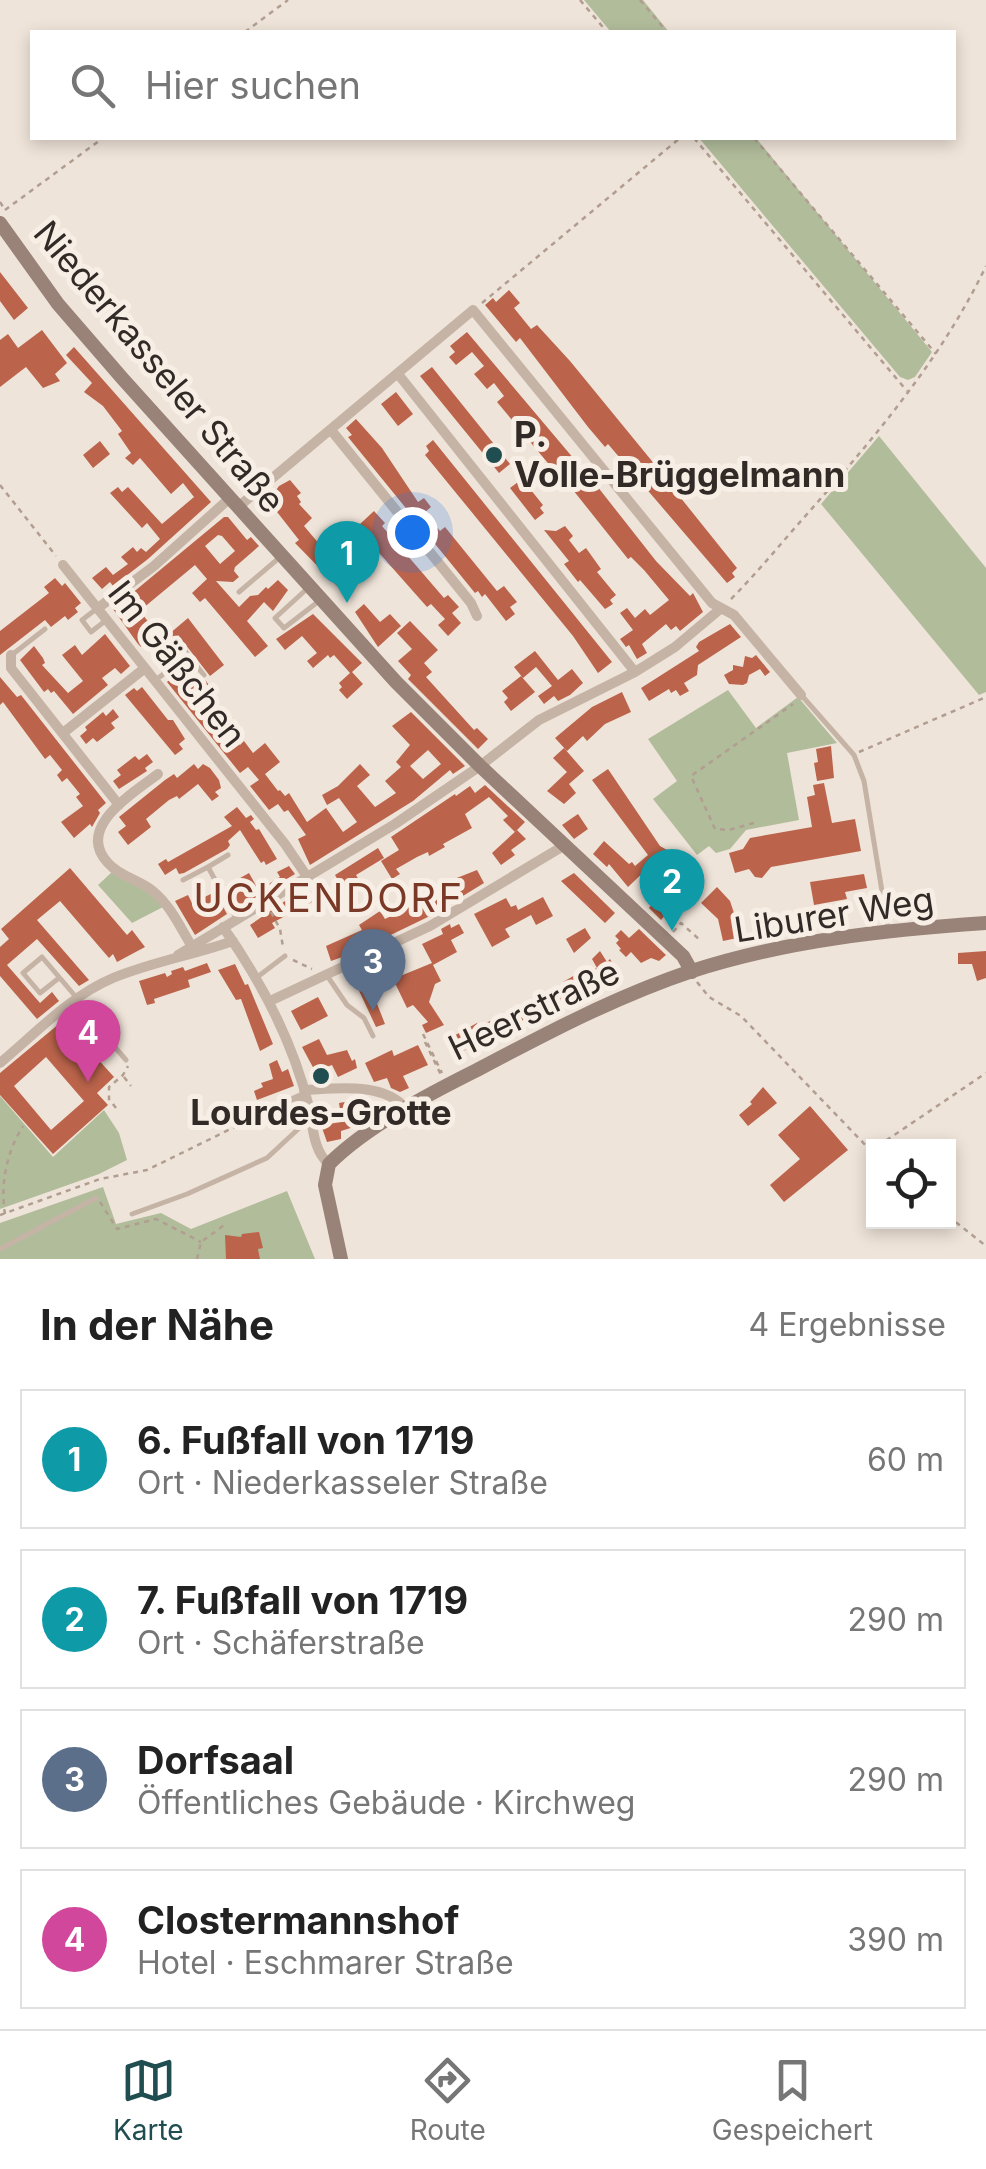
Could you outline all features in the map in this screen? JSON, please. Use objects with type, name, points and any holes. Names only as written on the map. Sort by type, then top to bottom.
[{"type":"street","name":"Niederkasseler Straße","points":[[3,217],[58,304],[309,587],[396,682],[666,939],[692,972]]},
{"type":"street","points":[[98,608],[331,430],[473,310],[719,610],[734,616],[802,696]]},
{"type":"street","points":[[398,374],[635,672]]},
{"type":"street","points":[[331,430],[477,616]]},
{"type":"street","name":"Im Gäßchen","points":[[63,565],[286,844],[308,878]]},
{"type":"street","points":[[193,949],[223,926],[308,878],[480,766],[539,720],[675,648],[719,610]]},
{"type":"street","points":[[11,656],[11,668],[118,805]]},
{"type":"street","points":[[63,732],[145,668]]},
{"type":"street","points":[[158,774],[102,822],[103,856],[116,870],[150,888],[164,902],[193,949]]},
{"type":"street","points":[[270,1001],[447,916],[565,845]]},
{"type":"street","name":"Liburer Weg","points":[[692,972],[805,943],[888,930],[986,924]]},
{"type":"street","points":[[223,926],[270,1001],[305,1092],[319,1154],[329,1164],[325,1185],[341,1259]]},
{"type":"street","points":[[0,1063],[76,1000],[113,978],[193,949],[233,940]]},
{"type":"street","name":"Heerstraße","points":[[329,1164],[447,1085],[560,1026],[692,972]]},
{"type":"street","points":[[262,1115],[305,1092],[366,1090],[396,1100],[406,1109]]},
{"type":"lane","points":[[238,592],[281,556]]},
{"type":"lane","points":[[309,587],[275,618],[284,628],[321,600]]},
{"type":"lane","points":[[98,608],[82,620],[92,632],[107,619]]},
{"type":"lane","points":[[11,656],[44,628]]},
{"type":"lane","points":[[178,641],[204,675]]},
{"type":"lane","points":[[155,681],[188,655]]},
{"type":"lane","points":[[802,696],[854,756],[864,780],[888,930]]},
{"type":"lane","points":[[183,880],[228,855]]},
{"type":"lane","points":[[208,867],[237,919]]},
{"type":"lane","points":[[256,978],[285,956]]},
{"type":"lane","points":[[59,978],[40,992],[23,973],[42,958],[59,978],[76,1000],[85,1009],[126,1060]]},
{"type":"lane","points":[[323,976],[346,1005],[364,1018],[372,1036]]},
{"type":"lane","points":[[132,1214],[267,1158],[311,1117]]},
{"type":"lane","points":[[0,1249],[96,1198]]},
{"type":"path","points":[[247,30],[288,0]]},
{"type":"path","points":[[580,0],[605,30]]},
{"type":"path","points":[[640,0],[664,30]]},
{"type":"path","points":[[3,217],[100,140]]},
{"type":"path","points":[[473,310],[678,140]]},
{"type":"path","points":[[696,140],[908,392]]},
{"type":"path","points":[[756,140],[936,354]]},
{"type":"path","points":[[0,202],[3,217]]},
{"type":"path","points":[[0,214],[3,217]]},
{"type":"path","points":[[719,610],[836,481],[908,392],[970,300],[986,266]]},
{"type":"path","name":"Im Gäßchen","points":[[0,485],[63,565]]},
{"type":"path","points":[[754,823],[729,830],[715,829],[691,776],[802,696]]},
{"type":"path","points":[[854,756],[864,748],[986,697]]},
{"type":"path","points":[[265,902],[280,929],[285,956],[323,976]]},
{"type":"path","points":[[666,939],[681,923],[700,940]]},
{"type":"path","points":[[692,972],[710,997],[741,1016],[866,1142]]},
{"type":"path","points":[[423,1034],[447,1085]]},
{"type":"path","points":[[424,1042],[447,1085]]},
{"type":"path","points":[[116,1108],[108,1090],[123,1076],[128,1066],[126,1060]]},
{"type":"path","points":[[890,1139],[986,1073]]},
{"type":"path","points":[[123,1076],[131,1086]]},
{"type":"path","points":[[23,1126],[7,1150],[3,1214],[100,1179],[146,1170],[262,1115]]},
{"type":"path","points":[[96,1198],[118,1229],[156,1219],[201,1242]]},
{"type":"path","points":[[956,1222],[986,1246]]},
{"type":"path","points":[[197,1259],[201,1242],[227,1223]]},
{"type":"green space","points":[[584,0],[643,0],[667,30],[609,30]]},
{"type":"green space","points":[[701,140],[758,140],[932,352],[915,377],[900,377]]},
{"type":"green space","points":[[879,436],[986,568],[986,692],[979,695],[821,504]]},
{"type":"green space","points":[[728,690],[756,728],[798,697],[837,743],[787,753],[799,820],[746,830],[730,849],[716,853],[709,846],[697,855],[653,799],[677,781],[648,739]]},
{"type":"green space","points":[[112,872],[148,891],[163,907],[132,923],[98,885]]},
{"type":"green space","points":[[0,1096],[53,1157],[104,1110],[119,1133],[127,1160],[0,1209]]},
{"type":"green space","points":[[103,1187],[116,1224],[161,1213],[191,1229],[287,1191],[315,1259],[0,1259],[0,1223]]},
{"type":"building","points":[[0,272],[28,308],[14,320],[0,301]]},
{"type":"building","points":[[509,290],[520,303],[514,308],[531,329],[537,325],[664,471],[737,568],[732,573],[735,577],[727,583],[608,444],[605,447],[588,427],[520,338],[516,342],[485,305],[493,298],[496,302]]},
{"type":"building","points":[[42,330],[67,363],[55,374],[60,381],[43,388],[26,367],[0,387],[0,340],[8,334],[18,348]]},
{"type":"building","points":[[467,332],[574,459],[557,474],[497,402],[504,396],[494,383],[487,389],[474,374],[484,366],[472,352],[456,365],[449,357],[455,352],[450,346]]},
{"type":"building","points":[[74,347],[211,502],[148,559],[113,586],[110,582],[102,589],[92,578],[106,567],[113,575],[128,564],[121,557],[133,547],[137,552],[141,548],[146,552],[160,539],[147,523],[142,528],[110,493],[118,487],[122,492],[128,487],[162,524],[194,497],[183,483],[171,494],[140,458],[133,465],[125,458],[131,453],[118,434],[122,431],[103,406],[84,392],[92,383],[66,355]]},
{"type":"building","points":[[432,367],[510,464],[499,473],[420,376]]},
{"type":"building","points":[[396,392],[413,414],[398,426],[381,404]]},
{"type":"building","points":[[356,419],[382,448],[418,502],[424,498],[431,507],[425,512],[440,531],[445,527],[497,591],[504,586],[517,602],[510,607],[515,614],[506,621],[485,594],[482,597],[478,591],[475,593],[348,437],[352,435],[346,428]]},
{"type":"building","points":[[433,440],[612,662],[598,673],[573,636],[425,455],[429,451],[426,446]]},
{"type":"building","points":[[100,441],[110,454],[93,468],[83,455]]},
{"type":"building","points":[[586,472],[656,561],[690,596],[693,593],[703,612],[680,631],[676,626],[671,630],[666,624],[642,644],[647,653],[637,659],[620,639],[633,630],[620,613],[627,608],[635,618],[645,609],[650,615],[669,600],[631,557],[628,559],[569,485]]},
{"type":"building","points":[[522,479],[543,505],[540,508],[544,513],[535,520],[510,488]]},
{"type":"building","points":[[290,480],[301,493],[297,496],[299,504],[312,518],[304,526],[354,585],[344,593],[295,543],[299,540],[270,503],[277,497],[274,493],[279,486]]},
{"type":"building","points":[[374,511],[385,523],[382,526],[444,598],[448,595],[459,607],[452,613],[461,623],[448,636],[438,625],[445,619],[431,604],[427,607],[373,546],[376,543],[360,524]]},
{"type":"building","points":[[224,517],[247,540],[251,537],[259,546],[235,567],[239,577],[233,582],[216,581],[239,607],[278,580],[288,590],[273,611],[264,602],[247,621],[268,646],[255,657],[205,598],[200,602],[192,593],[207,579],[195,565],[142,609],[162,640],[188,618],[224,665],[210,676],[178,635],[172,641],[178,652],[162,665],[147,643],[141,647],[138,644],[113,609]],"holes":[[[222,536],[235,551],[220,564],[205,546]]]},
{"type":"building","points":[[565,526],[573,536],[569,540],[579,553],[586,548],[601,569],[597,572],[616,595],[610,600],[613,604],[605,609],[564,564],[569,561],[544,530],[556,531]]},
{"type":"building","points":[[55,578],[62,586],[65,583],[81,603],[75,608],[78,612],[51,627],[45,620],[0,655],[0,631],[49,593],[44,587]]},
{"type":"building","points":[[364,604],[380,622],[390,614],[401,626],[378,647],[355,612]]},
{"type":"building","points":[[313,614],[362,663],[352,672],[363,684],[347,699],[339,690],[339,683],[350,673],[334,655],[328,655],[313,668],[307,661],[317,653],[302,636],[285,650],[276,639]]},
{"type":"building","points":[[410,621],[438,650],[424,663],[432,672],[426,677],[474,730],[477,728],[488,739],[478,749],[408,679],[411,675],[398,661],[412,649],[397,633]]},
{"type":"building","points":[[730,624],[741,637],[698,665],[697,675],[684,683],[689,691],[680,696],[669,689],[649,701],[641,688],[699,651],[699,642]]},
{"type":"building","points":[[105,634],[130,666],[121,674],[115,668],[102,678],[108,685],[73,714],[54,691],[44,692],[20,660],[34,646],[43,658],[42,665],[68,693],[83,681],[62,655],[75,645],[82,655]]},
{"type":"building","points":[[535,651],[558,680],[572,669],[583,683],[570,695],[558,701],[554,696],[544,704],[538,696],[552,686],[536,667],[523,678],[514,667]]},
{"type":"building","points":[[756,655],[770,672],[765,676],[760,669],[749,675],[743,685],[729,684],[724,675],[733,670],[733,665],[743,667],[745,656]]},
{"type":"building","points":[[180,672],[188,682],[196,675],[206,681],[211,688],[204,694],[231,725],[227,728],[240,745],[244,741],[253,753],[265,743],[280,762],[265,774],[278,791],[285,796],[289,793],[307,822],[326,808],[343,832],[357,822],[339,798],[327,805],[322,795],[338,786],[360,764],[370,775],[357,786],[375,807],[396,793],[385,781],[401,767],[396,762],[410,745],[392,726],[411,712],[465,766],[453,774],[450,770],[413,801],[310,865],[298,839],[306,835],[288,810],[284,812],[278,804],[269,810],[250,786],[259,780],[248,767],[240,773],[167,682]],"holes":[[[428,750],[441,764],[423,779],[410,766]]]},
{"type":"building","points":[[521,676],[535,692],[511,711],[502,691]]},
{"type":"building","points":[[0,677],[17,697],[21,695],[106,803],[98,810],[92,827],[90,824],[74,838],[61,822],[83,806],[76,797],[80,794],[67,778],[62,782],[57,775],[62,770],[50,755],[45,759],[3,702],[0,705]]},
{"type":"building","points":[[142,687],[185,739],[179,744],[183,749],[175,755],[125,695]]},
{"type":"building","points":[[622,692],[631,712],[605,724],[587,741],[583,736],[567,751],[555,738],[592,707]]},
{"type":"building","points":[[113,709],[119,717],[111,723],[115,728],[97,742],[93,738],[86,744],[80,736],[87,730],[85,727]]},
{"type":"building","points":[[831,746],[834,778],[817,781],[816,749]]},
{"type":"building","points":[[564,748],[584,771],[569,784],[576,793],[564,804],[547,791],[567,772],[553,758]]},
{"type":"building","points":[[147,754],[153,762],[145,768],[147,771],[119,789],[113,781],[121,775],[117,770],[135,756],[139,760]]},
{"type":"building","points":[[194,764],[198,769],[203,764],[210,768],[219,780],[221,788],[215,792],[219,796],[212,801],[198,784],[146,819],[151,827],[128,845],[118,832],[126,826],[119,817],[165,780],[174,774],[177,778]]},
{"type":"building","points":[[608,769],[660,846],[667,850],[628,887],[609,864],[607,867],[593,854],[604,841],[635,866],[648,855],[592,780]]},
{"type":"building","points":[[824,783],[832,823],[855,819],[861,851],[771,867],[762,878],[755,877],[749,869],[735,873],[729,853],[743,849],[750,838],[812,827],[807,797],[815,795],[813,785]]},
{"type":"building","points":[[485,785],[525,822],[515,832],[503,820],[508,816],[489,797],[465,814],[472,828],[429,856],[428,852],[396,869],[400,874],[392,879],[381,861],[399,850],[391,837],[455,794],[470,786],[475,793]]},
{"type":"building","points":[[237,807],[246,818],[251,815],[254,819],[250,822],[259,829],[277,859],[266,865],[261,863],[240,830],[228,841],[227,849],[184,873],[179,874],[176,868],[165,875],[158,864],[232,826],[224,817]]},
{"type":"building","points":[[578,814],[588,829],[574,839],[562,825]]},
{"type":"building","points":[[517,830],[526,839],[511,850],[515,855],[501,865],[492,853]]},
{"type":"building","points":[[378,848],[384,858],[356,875],[359,880],[344,890],[335,875]]},
{"type":"building","points":[[289,866],[295,874],[238,908],[226,886],[249,873],[258,889],[262,888]]},
{"type":"building","points":[[70,868],[127,935],[132,930],[145,947],[117,962],[113,954],[109,958],[60,901],[37,920],[89,980],[79,986],[37,939],[7,965],[40,1003],[52,992],[59,1001],[37,1019],[0,976],[0,947],[9,939],[1,929]]},
{"type":"building","points":[[477,870],[484,883],[432,915],[372,944],[369,940],[346,947],[348,955],[331,961],[326,946],[362,930],[359,925],[380,911],[385,919],[447,889],[444,883]]},
{"type":"building","points":[[574,873],[615,913],[605,923],[561,881]]},
{"type":"building","points":[[864,874],[867,888],[845,892],[847,899],[814,905],[810,882]]},
{"type":"building","points":[[717,887],[730,901],[742,937],[723,941],[718,919],[701,903]]},
{"type":"building","points":[[215,892],[227,914],[195,935],[175,901],[188,895],[192,903]]},
{"type":"building","points":[[306,892],[312,902],[272,923],[275,928],[258,938],[250,925]]},
{"type":"building","points":[[658,895],[672,908],[676,904],[683,910],[673,921],[666,914],[661,920],[649,908]]},
{"type":"building","points":[[543,897],[553,916],[536,925],[531,915],[505,929],[510,937],[492,947],[474,914],[506,898],[518,910]]},
{"type":"building","points":[[450,924],[451,928],[459,924],[464,933],[451,940],[457,952],[433,965],[441,981],[435,984],[429,1002],[444,1025],[426,1033],[422,1025],[428,1022],[413,1005],[407,1008],[393,979],[432,963],[422,944],[443,934],[441,929]]},
{"type":"building","points":[[585,928],[591,938],[574,953],[566,939]]},
{"type":"building","points":[[639,929],[666,955],[659,961],[651,958],[641,963],[631,952],[626,957],[619,950],[615,936],[621,930],[629,938]]},
{"type":"building","points":[[600,951],[618,973],[599,984],[592,959]]},
{"type":"building","points":[[986,951],[986,978],[977,981],[972,964],[958,964],[958,953]]},
{"type":"building","points":[[207,963],[211,972],[188,980],[190,987],[147,1005],[139,981],[165,973],[167,977],[171,971],[183,967],[185,971]]},
{"type":"building","points":[[235,964],[245,985],[248,984],[273,1044],[260,1051],[241,999],[236,1000],[218,970]]},
{"type":"building","points":[[370,973],[376,989],[372,991],[385,1024],[376,1027],[354,980]]},
{"type":"building","points":[[575,975],[585,993],[455,1055],[450,1038],[541,998],[543,1002],[566,989],[563,982]]},
{"type":"building","points":[[318,997],[328,1016],[301,1030],[291,1011]]},
{"type":"building","points":[[66,1018],[70,1022],[67,1025],[114,1077],[97,1093],[108,1105],[53,1154],[0,1095],[0,1073]],"holes":[[[46,1057],[84,1101],[51,1130],[14,1086]]]},
{"type":"building","points":[[319,1039],[327,1055],[347,1050],[357,1068],[338,1077],[332,1065],[315,1071],[302,1047]]},
{"type":"building","points":[[418,1045],[428,1065],[403,1076],[409,1088],[400,1092],[391,1088],[387,1078],[374,1082],[365,1063],[392,1050],[394,1056]]},
{"type":"building","points":[[277,1060],[282,1072],[288,1069],[294,1086],[257,1100],[254,1091],[263,1087],[261,1083],[273,1079],[269,1064]]},
{"type":"building","points":[[763,1087],[777,1103],[748,1126],[739,1115]]},
{"type":"building","points":[[362,1099],[360,1125],[341,1131],[341,1139],[327,1142],[321,1125],[342,1122],[339,1103]]},
{"type":"building","points":[[810,1106],[848,1150],[784,1202],[770,1185],[800,1159],[778,1135]]},
{"type":"building","points":[[259,1232],[263,1248],[258,1249],[260,1259],[226,1259],[225,1235],[241,1237]]},
{"type":"place","name":"P. Volle-Brüggelmann","points":[[494,455]]},
{"type":"place","name":"6. Fußfall von 1719","points":[[347,603]]},
{"type":"place","name":"7. Fußfall von 1719","points":[[672,931]]},
{"type":"place","name":"Dorfsaal","points":[[373,1011]]},
{"type":"place","name":"Lourdes-Grotte","points":[[321,1076]]},
{"type":"place","name":"Clostermannshof","points":[[88,1082]]},
{"type":"district","name":"UCKENDORF","points":[[329,898]]}]
